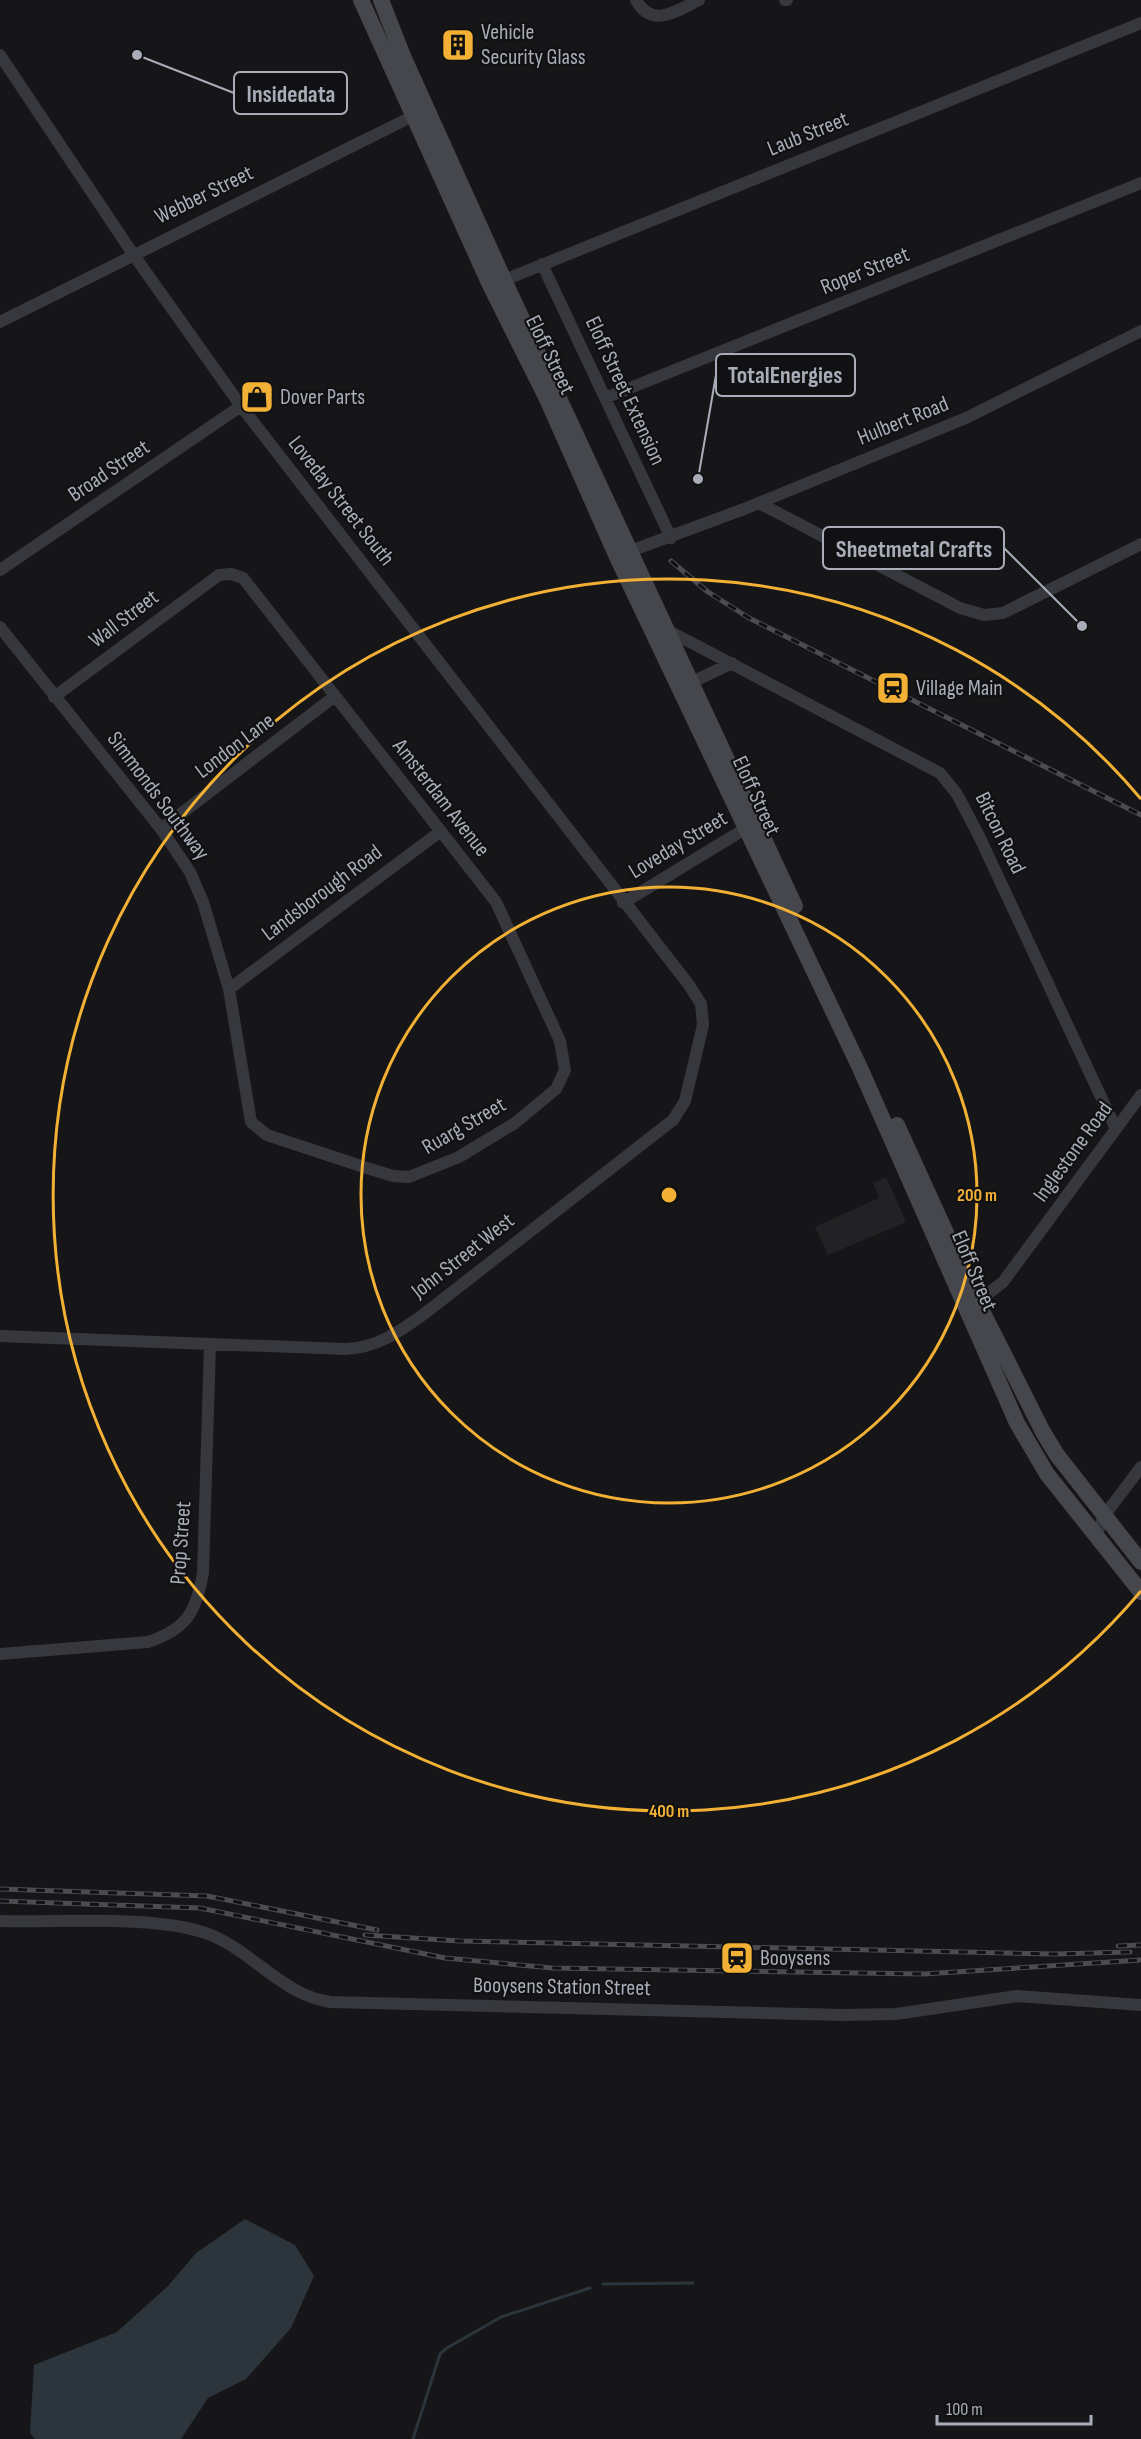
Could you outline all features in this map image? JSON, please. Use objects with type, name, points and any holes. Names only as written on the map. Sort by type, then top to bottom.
[{"type":"street","name":"Eloff Street","points":[[361,0],[420,112],[497,283],[853,1044],[972,1307],[1032,1451],[1047,1474],[1141,1592]]},
{"type":"street","points":[[636,0],[642,11],[649,16],[662,16],[699,0]]},
{"type":"street","name":"Eloff Street","points":[[383,1],[420,112]]},
{"type":"street","points":[[368,17],[383,1]]},
{"type":"street","name":"Laub Street","points":[[497,283],[1141,22]]},
{"type":"street","name":"Loveday Street South","points":[[0,55],[133,254],[241,406],[623,903]]},
{"type":"street","name":"Webber Street","points":[[0,322],[420,112]]},
{"type":"street","name":"Roper Street","points":[[605,398],[1141,183]]},
{"type":"street","name":"Eloff Street Extension","points":[[542,264],[672,537]]},
{"type":"street","name":"Hulbert Road","points":[[625,557],[966,418],[1141,331]]},
{"type":"street","name":"Broad Street","points":[[0,570],[241,406]]},
{"type":"street","points":[[759,503],[960,608],[984,615],[1003,613],[1141,544]]},
{"type":"street","name":"Eloff Street","points":[[625,557],[668,630],[686,684]]},
{"type":"street","name":"Amsterdam Avenue","points":[[219,575],[239,575],[247,582],[496,902],[560,1041],[565,1070],[556,1089]]},
{"type":"street","name":"Wall Street","points":[[54,697],[219,575]]},
{"type":"street","name":"Simmonds Southway","points":[[0,627],[161,829],[197,886],[229,989],[251,1122]]},
{"type":"street","name":"Bitcon Road","points":[[668,630],[940,773],[948,781],[979,836],[1116,1130]]},
{"type":"street","points":[[686,684],[732,663]]},
{"type":"street","name":"London Lane","points":[[161,829],[335,696]]},
{"type":"street","name":"Loveday Street","points":[[623,903],[750,826]]},
{"type":"street","name":"Landsborough Road","points":[[229,989],[441,831]]},
{"type":"street","name":"John Street West","points":[[0,1336],[345,1349],[367,1346],[387,1339],[424,1314],[673,1120],[685,1101],[703,1025],[703,1014],[689,985],[623,903]]},
{"type":"street","name":"Ruarg Street","points":[[251,1122],[267,1135],[384,1173],[409,1177],[425,1172],[485,1143],[556,1089]]},
{"type":"street","name":"Inglestone Road","points":[[972,1307],[1003,1282],[1141,1095]]},
{"type":"street","name":"Eloff Street","points":[[972,1307],[1057,1455],[1141,1562]]},
{"type":"street","name":"Prop Street","points":[[0,1654],[148,1642],[167,1635],[181,1626],[191,1613],[199,1596],[203,1572],[210,1345]]},
{"type":"street","points":[[1096,1534],[1104,1516],[1141,1467]]},
{"type":"street","name":"Booysens Station Street","points":[[0,1922],[147,1924],[202,1932],[234,1948],[297,1992],[330,2002],[844,2015],[896,2014],[1017,1996],[1141,2005]]},
{"type":"shaded area","points":[[886,1177],[906,1222],[828,1255],[815,1227],[879,1198],[873,1183]]},
{"type":"shaded area","points":[[245,2219],[295,2245],[314,2276],[291,2328],[246,2379],[208,2398],[181,2439],[35,2439],[30,2433],[34,2365],[117,2332],[168,2286],[196,2253]]},
{"type":"waterway","points":[[603,2284],[693,2283]]},
{"type":"waterway","points":[[413,2439],[440,2354],[447,2348],[501,2317],[590,2288]]},
{"type":"railway","points":[[671,561],[708,592],[749,618],[1141,815]]},
{"type":"railway","points":[[0,1889],[207,1896],[377,1930]]},
{"type":"railway","points":[[0,1901],[200,1908],[445,1958],[552,1968],[924,1974],[1141,1960]]},
{"type":"railway","points":[[365,1935],[460,1941],[1054,1954],[1130,1952]]},
{"type":"railway","points":[[1118,1946],[1141,1945]]},
{"type":"place","name":"Vehicle Security Glass","points":[[458,45]]},
{"type":"place","name":"Insidedata","points":[[137,55]]},
{"type":"place","name":"Dover Parts","points":[[257,397]]},
{"type":"place","name":"TotalEnergies","points":[[698,479]]},
{"type":"place","name":"Sheetmetal Crafts","points":[[1082,626]]},
{"type":"place","name":"Village Main","points":[[893,688]]},
{"type":"place","name":"Booysens","points":[[737,1958]]}]
